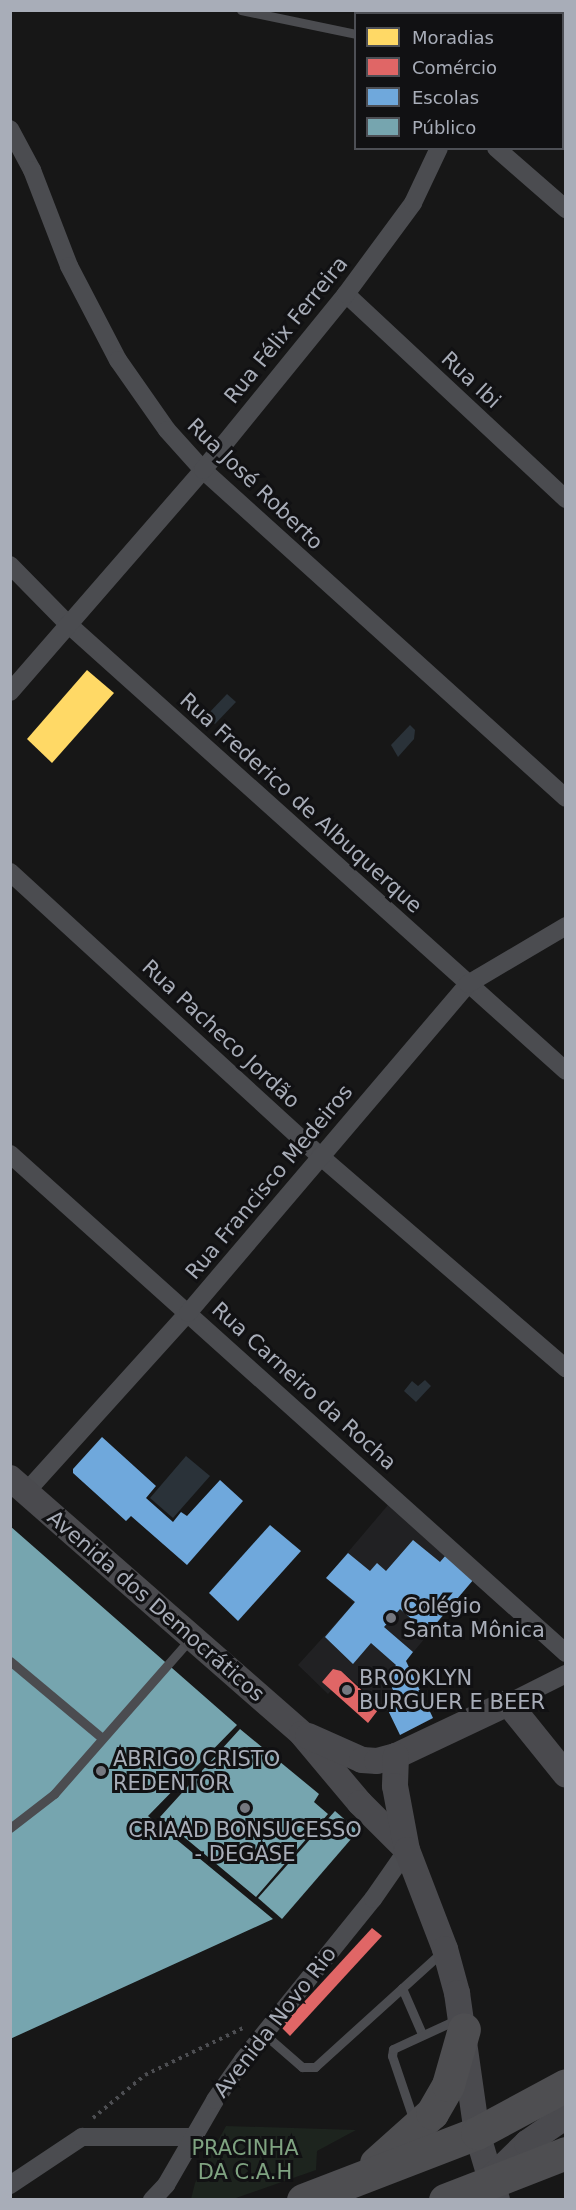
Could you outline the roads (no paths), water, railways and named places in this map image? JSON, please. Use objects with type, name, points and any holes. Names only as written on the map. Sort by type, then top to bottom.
[{"type":"highway","points":[[345,2185],[416,2129],[432,2113],[448,2085],[463,2023]]},
{"type":"highway","points":[[303,2199],[345,2185],[477,2133],[566,2085]]},
{"type":"highway","points":[[445,2199],[566,2153]]},
{"type":"street","name":"Rua José Roberto","points":[[10,129],[32,170],[69,266],[118,360],[150,410],[203,470],[566,798]]},
{"type":"street","name":"Rua Félix Ferreira","points":[[10,692],[203,470],[346,294],[413,203],[438,150]]},
{"type":"street","points":[[497,150],[566,209]]},
{"type":"street","name":"Rua Ibi","points":[[346,294],[566,499]]},
{"type":"street","name":"Rua Frederico de Albuquerque","points":[[10,565],[68,624],[566,1071]]},
{"type":"street","name":"Rua Pacheco Jordão","points":[[10,872],[320,1156],[566,1368]]},
{"type":"street","name":"Rua Francisco Medeiros","points":[[18,1485],[188,1313],[468,984],[566,926]]},
{"type":"street","name":"Rua Carneiro da Rocha","points":[[10,1154],[566,1653]]},
{"type":"street","name":"Avenida dos Democráticos","points":[[18,1485],[302,1734],[360,1803],[407,1850]]},
{"type":"street","points":[[396,1756],[566,1674]]},
{"type":"street","points":[[508,1703],[566,1775]]},
{"type":"street","name":"Avenida dos Democráticos","points":[[302,1734],[362,1760],[396,1756],[395,1786],[407,1850],[445,1949],[463,2023],[477,2133],[494,2192]]},
{"type":"street","name":"Avenida Novo Rio","points":[[152,2199],[166,2185],[192,2137],[263,2033],[407,1850]]},
{"type":"street","points":[[494,2192],[527,2143],[566,2116]]},
{"type":"street","points":[[10,2185],[82,2137],[192,2137]]},
{"type":"lane","points":[[241,10],[354,34]]},
{"type":"lane","points":[[10,1828],[54,1794],[192,1637]]},
{"type":"lane","points":[[10,1661],[102,1738]]},
{"type":"lane","points":[[263,2033],[307,2069],[445,1949]]},
{"type":"lane","points":[[402,1988],[422,2034]]},
{"type":"lane","points":[[416,2129],[392,2056],[397,2044],[422,2034],[463,2023]]},
{"type":"place","name":"Colégio Santa Mônica","points":[[391,1618]]},
{"type":"place","name":"BROOKLYN BURGUER E BEER","points":[[347,1690]]},
{"type":"place","name":"ABRIGO CRISTO REDENTOR","points":[[101,1771]]},
{"type":"place","name":"CRIAAD BONSUCESSO - DEGASE","points":[[245,1808]]},
{"type":"park label","name":"PRACINHA DA C.A.H","points":[[245,2160]]}]
